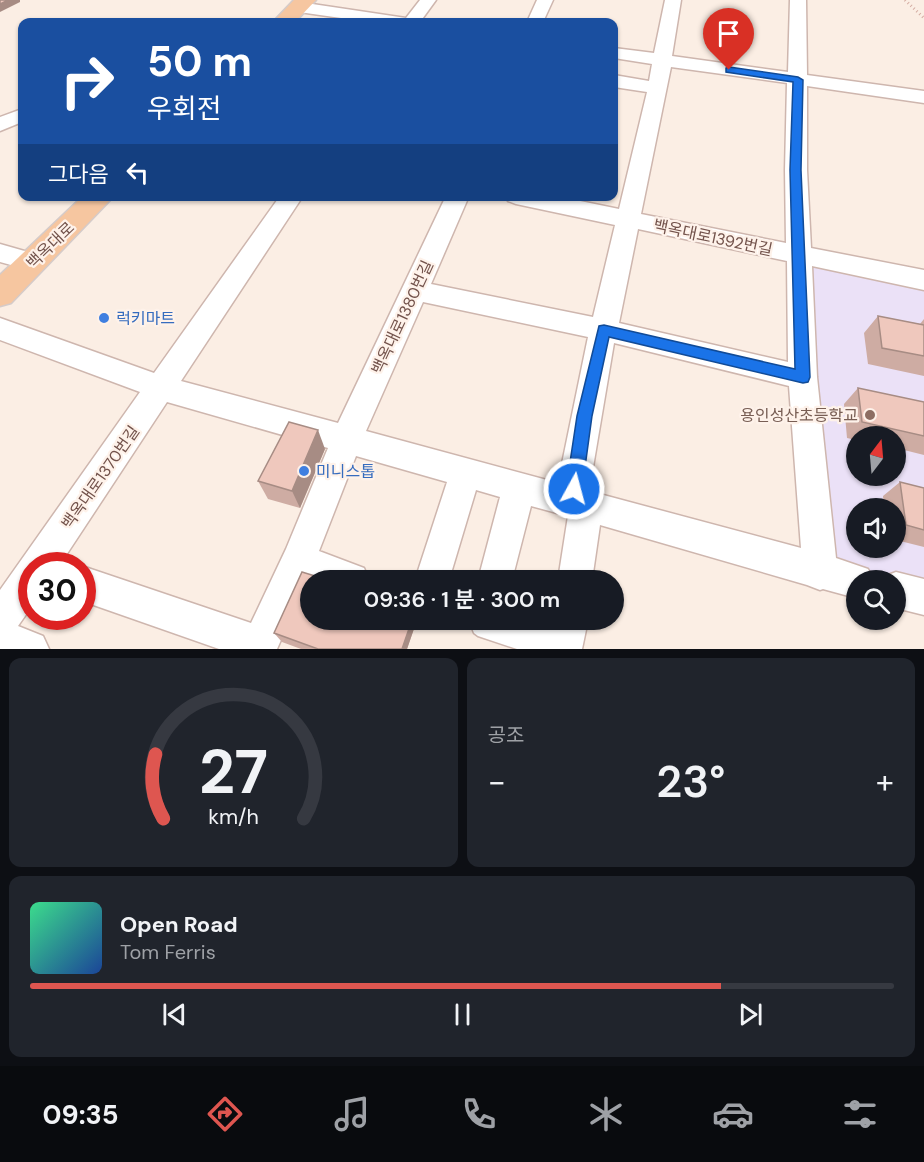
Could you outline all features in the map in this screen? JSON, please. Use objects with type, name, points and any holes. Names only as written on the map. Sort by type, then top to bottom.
[{"type":"main road","points":[[287,18],[303,3]]},
{"type":"main road","name":"백옥대로","points":[[0,294],[95,201]]},
{"type":"street","points":[[415,18],[428,0]]},
{"type":"street","points":[[537,18],[545,0]]},
{"type":"street","points":[[576,570],[586,506],[576,493],[574,485],[585,416],[626,219],[657,88],[673,0]]},
{"type":"street","name":"백옥대로1392번길","points":[[798,0],[796,170],[800,254]]},
{"type":"street","points":[[303,3],[380,18]]},
{"type":"street","points":[[618,54],[924,97]]},
{"type":"street","points":[[618,82],[657,88]]},
{"type":"street","points":[[0,125],[18,117]]},
{"type":"street","points":[[162,388],[289,201]]},
{"type":"street","name":"백옥대로1380번길","points":[[347,438],[456,201]]},
{"type":"street","name":"백옥대로1392번길","points":[[556,201],[626,219],[924,280]]},
{"type":"street","points":[[0,253],[33,262]]},
{"type":"street","points":[[800,254],[803,377],[820,573]]},
{"type":"street","points":[[414,290],[604,330],[803,377]]},
{"type":"street","points":[[0,329],[162,388],[846,579]]},
{"type":"street","name":"백옥대로1370번길","points":[[48,552],[162,388]]},
{"type":"street","points":[[96,588],[259,647],[298,561],[347,438]]},
{"type":"street","points":[[435,570],[466,472]]},
{"type":"street","points":[[498,570],[519,487]]},
{"type":"street","points":[[298,561],[324,570]]},
{"type":"street","points":[[906,592],[924,597]]},
{"type":"street","points":[[0,621],[18,595]]},
{"type":"street","points":[[515,630],[564,644],[568,630]]},
{"type":"street","points":[[0,638],[30,649]]},
{"type":"path","points":[[905,0],[924,18]]},
{"type":"shaded area","name":"용인성산초등학교","points":[[810,266],[924,288],[924,590],[906,586],[906,570],[846,570],[846,572],[828,568]]},
{"type":"building","points":[[878,316],[924,325],[924,356],[882,348]]},
{"type":"building","points":[[858,388],[924,402],[924,436],[906,432],[906,426],[880,426],[862,422]]},
{"type":"building","points":[[289,422],[318,430],[292,491],[258,481]]},
{"type":"building","points":[[906,484],[924,488],[924,530],[906,525],[906,498],[902,498],[901,486],[906,486]]},
{"type":"building","points":[[300,576],[300,630],[409,630],[402,649],[318,649],[274,633]]},
{"type":"place","name":"럭키마트","points":[[104,318]]},
{"type":"place","name":"용인성산초등학교","points":[[870,415]]},
{"type":"place","name":"미니스톱","points":[[304,471]]},
{"type":"route","points":[[574,489],[585,416],[604,330],[803,377],[796,170],[798,80],[729,70]]}]
